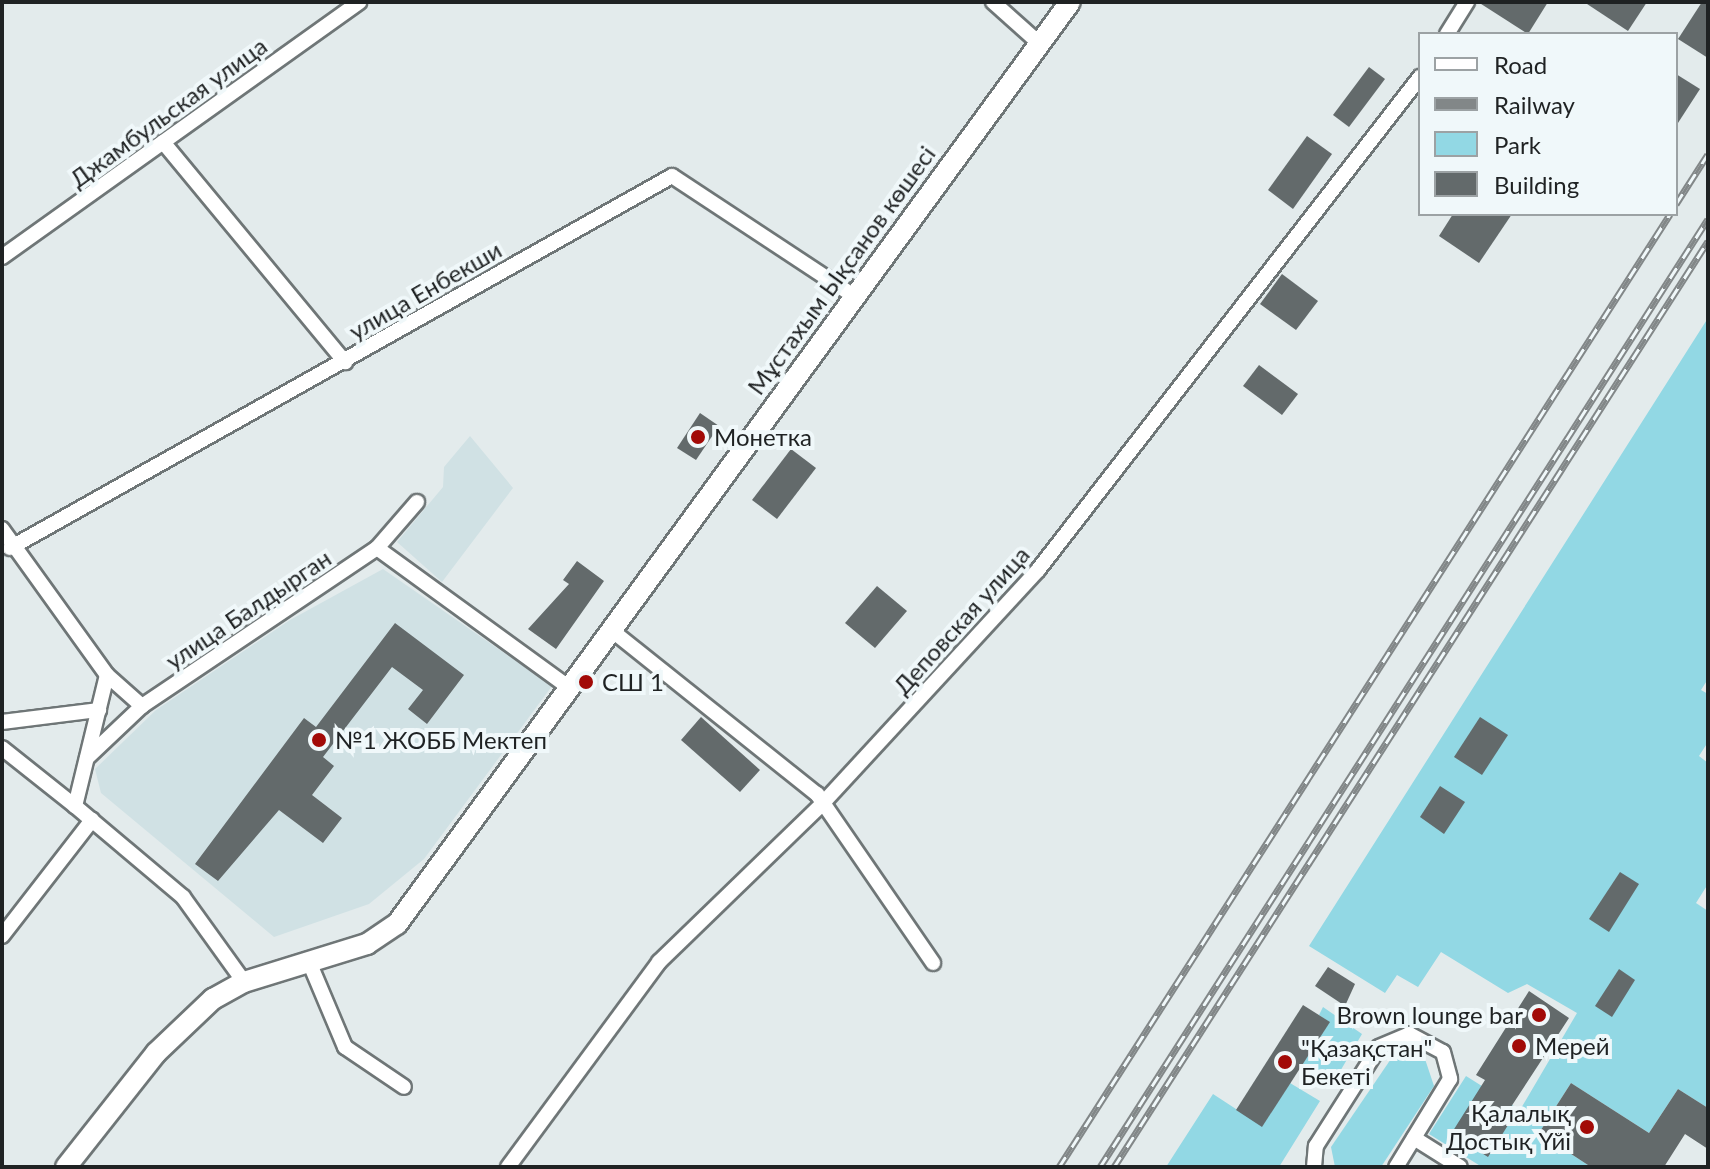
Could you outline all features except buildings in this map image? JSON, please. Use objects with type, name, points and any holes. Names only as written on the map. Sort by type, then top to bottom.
[{"type":"main road","name":"Мұстахым Ықсанов көшесі","points":[[66,1167],[164,1044],[244,982],[367,944],[397,924],[1070,2]]},
{"type":"street","name":"Джамбульская улица","points":[[2,257],[359,2]]},
{"type":"street","points":[[993,2],[1039,43]]},
{"type":"street","points":[[1448,32],[1467,2]]},
{"type":"street","name":"Деповская улица","points":[[508,1167],[659,962],[822,804],[1038,570],[1418,80]]},
{"type":"street","points":[[163,142],[345,362]]},
{"type":"street","name":"улица Енбекши","points":[[10,548],[672,176],[854,296]]},
{"type":"street","name":"улица Балдырган","points":[[87,758],[142,706],[377,548],[417,502]]},
{"type":"street","points":[[2,529],[10,548],[107,675],[142,706]]},
{"type":"street","points":[[377,548],[568,687]]},
{"type":"street","points":[[610,629],[822,804],[933,963]]},
{"type":"street","points":[[75,806],[107,675]]},
{"type":"street","points":[[2,722],[99,710]]},
{"type":"street","points":[[2,748],[183,897],[244,982]]},
{"type":"street","points":[[2,936],[92,820]]},
{"type":"street","points":[[310,964],[345,1047],[404,1087]]},
{"type":"street","points":[[1314,1167],[1316,1146],[1372,1059],[1398,1034],[1428,1040],[1450,1069],[1446,1089],[1396,1167]]},
{"type":"street","points":[[1414,1138],[1460,1167]]},
{"type":"shaded area","points":[[470,436],[513,488],[442,582],[397,542],[443,487],[444,467]]},
{"type":"shaded area","name":"№1 ЖОББ Мектеп","points":[[383,569],[552,686],[424,859],[369,904],[274,937],[101,793],[95,769],[156,710],[290,620]]},
{"type":"green space","points":[[1708,318],[1708,679],[1701,690],[1708,694],[1708,742],[1699,756],[1708,763],[1708,884],[1696,903],[1708,911],[1708,1108],[1678,1089],[1649,1133],[1571,1083],[1539,1133],[1591,1167],[1482,1167],[1429,1134],[1466,1076],[1520,1110],[1577,1013],[1527,984],[1508,993],[1441,952],[1418,987],[1397,975],[1385,993],[1309,946]]},
{"type":"green space","points":[[1323,1007],[1362,1034],[1332,1085],[1301,1066],[1329,1022],[1319,1015]]},
{"type":"green space","points":[[1397,1050],[1424,1056],[1434,1086],[1381,1167],[1335,1167],[1331,1147]]},
{"type":"green space","points":[[1290,1083],[1320,1101],[1279,1167],[1166,1167],[1213,1094],[1262,1126]]},
{"type":"railway","points":[[1678,201],[1708,154]]},
{"type":"railway","points":[[1059,1167],[1669,216]]},
{"type":"railway","points":[[1100,1167],[1708,219]]},
{"type":"railway","points":[[1114,1167],[1708,241]]},
{"type":"place","name":"Монетка","points":[[698,437]]},
{"type":"place","name":"СШ 1","points":[[586,682]]},
{"type":"place","name":"№1 ЖОББ Мектеп","points":[[319,740]]},
{"type":"place","name":"Brown lounge bar","points":[[1539,1015]]},
{"type":"place","name":"Мерей","points":[[1519,1046]]},
{"type":"place","name":"\"Қазақстан\" Бекеті","points":[[1285,1062]]},
{"type":"place","name":"Қалалық Достық Үйі","points":[[1587,1127]]}]
